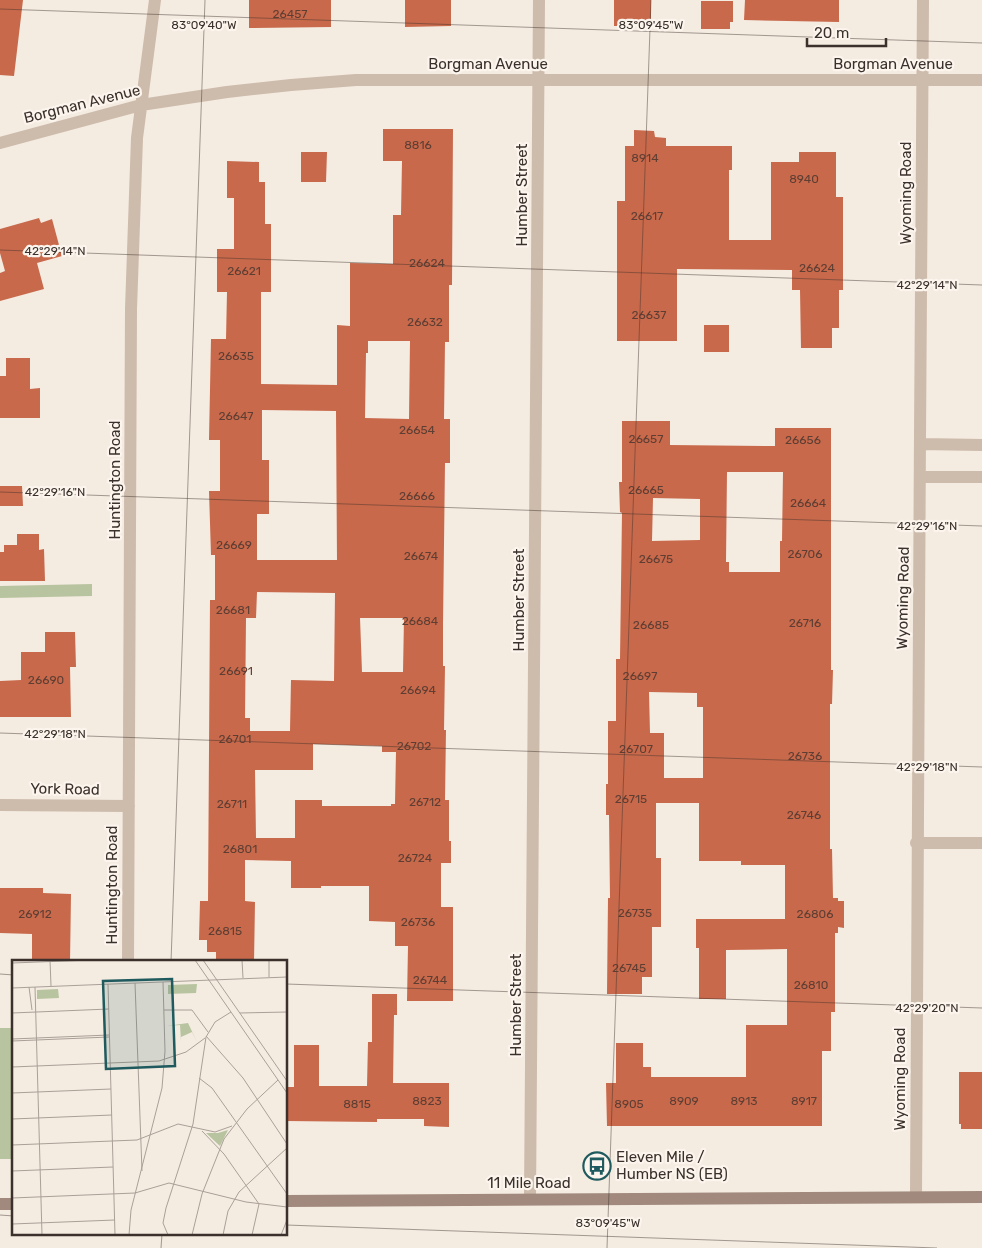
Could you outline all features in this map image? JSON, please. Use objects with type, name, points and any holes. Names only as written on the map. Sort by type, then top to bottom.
[{"type":"main road","name":"11 Mile Road","points":[[288,1201],[982,1197]]},
{"type":"street","name":"Huntington Road","points":[[128,960],[131,309],[137,138],[155,0]]},
{"type":"street","name":"Humber Street","points":[[530,1199],[539,0]]},
{"type":"street","name":"Wyoming Road","points":[[916,1197],[916,843],[921,477],[923,0]]},
{"type":"street","name":"Borgman Avenue","points":[[0,143],[141,105],[227,92],[356,80],[982,80]]},
{"type":"street","points":[[920,444],[982,445]]},
{"type":"street","points":[[921,477],[982,477]]},
{"type":"street","name":"York Road","points":[[0,804],[129,806]]},
{"type":"street","points":[[916,843],[982,843]]},
{"type":"green space","points":[[92,584],[92,596],[0,598],[0,586]]},
{"type":"green space","points":[[0,1028],[12,1028],[12,1159],[0,1159]]},
{"type":"building","points":[[0,0],[23,0],[14,76],[0,75]]},
{"type":"building","points":[[249,0],[331,0],[331,27],[249,28]]},
{"type":"building","points":[[405,0],[451,0],[451,26],[405,27]]},
{"type":"building","points":[[614,0],[651,0],[651,26],[614,26]]},
{"type":"building","points":[[745,0],[839,0],[839,22],[744,20]]},
{"type":"building","points":[[701,1],[733,1],[733,22],[730,22],[730,29],[701,29]]},
{"type":"building","points":[[383,129],[453,129],[452,285],[449,285],[449,342],[445,342],[444,419],[450,419],[450,463],[445,463],[443,625],[443,666],[445,666],[444,730],[446,730],[445,800],[449,800],[451,863],[441,863],[441,907],[453,907],[453,1001],[407,1001],[408,946],[395,946],[395,922],[369,921],[369,886],[291,888],[291,861],[245,860],[245,901],[255,902],[254,960],[216,960],[216,952],[207,952],[207,940],[199,940],[200,901],[208,901],[210,600],[215,600],[215,555],[211,555],[209,491],[220,491],[220,440],[209,440],[211,339],[226,339],[227,292],[217,292],[217,249],[234,249],[234,198],[227,198],[227,161],[259,162],[259,182],[265,182],[265,224],[271,224],[271,292],[261,292],[261,384],[337,385],[337,325],[350,326],[350,263],[393,264],[393,215],[401,215],[402,161],[383,161]],"holes":[[[368,341],[410,341],[409,419],[365,418],[366,353],[368,353]],[[262,410],[336,411],[337,560],[257,560],[257,514],[269,514],[269,460],[262,460]],[[257,592],[335,593],[334,681],[291,680],[290,731],[250,731],[250,718],[245,718],[246,618],[256,618]],[[360,618],[404,618],[403,672],[362,672]],[[313,744],[382,746],[382,752],[396,752],[395,804],[391,804],[391,806],[322,806],[322,800],[295,800],[295,838],[256,838],[255,770],[313,770]]]},
{"type":"building","points":[[634,130],[654,131],[655,137],[666,138],[666,146],[732,146],[732,170],[729,170],[729,240],[771,240],[771,162],[799,162],[799,152],[836,152],[836,197],[843,197],[843,290],[839,290],[839,328],[832,328],[832,348],[801,348],[800,290],[792,290],[792,270],[677,269],[677,341],[617,341],[617,201],[625,201],[625,146],[634,146]]},
{"type":"building","points":[[301,152],[327,152],[326,182],[301,182]]},
{"type":"building","points":[[39,218],[41,223],[52,219],[62,256],[37,263],[44,289],[0,301],[0,273],[5,271],[0,253],[0,229]]},
{"type":"building","points":[[704,325],[729,325],[729,352],[704,352]]},
{"type":"building","points":[[6,358],[30,358],[30,389],[40,388],[40,418],[0,418],[0,376],[6,376]]},
{"type":"building","points":[[622,421],[670,421],[670,445],[775,446],[775,428],[831,428],[831,670],[833,670],[832,704],[830,704],[830,849],[832,849],[833,898],[838,898],[838,901],[844,901],[844,928],[838,927],[838,933],[835,933],[835,1012],[831,1012],[831,1051],[822,1051],[822,1126],[607,1126],[606,1083],[616,1083],[616,1043],[643,1043],[643,1067],[651,1067],[651,1077],[746,1077],[746,1025],[787,1025],[787,949],[726,950],[726,999],[699,999],[699,948],[696,948],[696,919],[785,919],[785,865],[741,865],[741,861],[699,861],[699,803],[656,803],[656,858],[661,858],[661,927],[652,927],[652,977],[642,977],[642,994],[607,994],[608,898],[610,898],[609,815],[606,815],[606,784],[608,784],[608,721],[616,721],[616,659],[620,659],[622,513],[620,512],[619,482],[622,482]],"holes":[[[727,472],[783,472],[780,572],[729,572],[729,562],[726,562]],[[653,498],[700,499],[700,540],[652,541]],[[649,692],[697,693],[697,707],[703,707],[703,778],[664,778],[664,733],[650,733]]]},
{"type":"building","points":[[0,486],[22,486],[23,506],[0,506]]},
{"type":"building","points":[[17,534],[39,534],[39,550],[44,549],[45,581],[0,581],[0,552],[4,552],[4,545],[17,545]]},
{"type":"building","points":[[45,632],[75,632],[76,667],[70,667],[71,717],[0,717],[0,681],[21,680],[21,652],[45,652]]},
{"type":"building","points":[[0,888],[43,888],[43,893],[71,894],[70,960],[32,960],[32,934],[0,933]]},
{"type":"building","points":[[372,994],[397,994],[397,1015],[394,1015],[393,1083],[449,1083],[449,1127],[424,1126],[424,1119],[377,1119],[377,1122],[288,1121],[288,1087],[294,1087],[294,1045],[319,1045],[319,1086],[367,1086],[368,1042],[372,1042]]},
{"type":"building","points":[[959,1072],[982,1072],[982,1129],[961,1129],[961,1124],[959,1124]]},
{"type":"place","name":"Eleven Mile / Humber NS (EB)","points":[[597,1166]]}]
